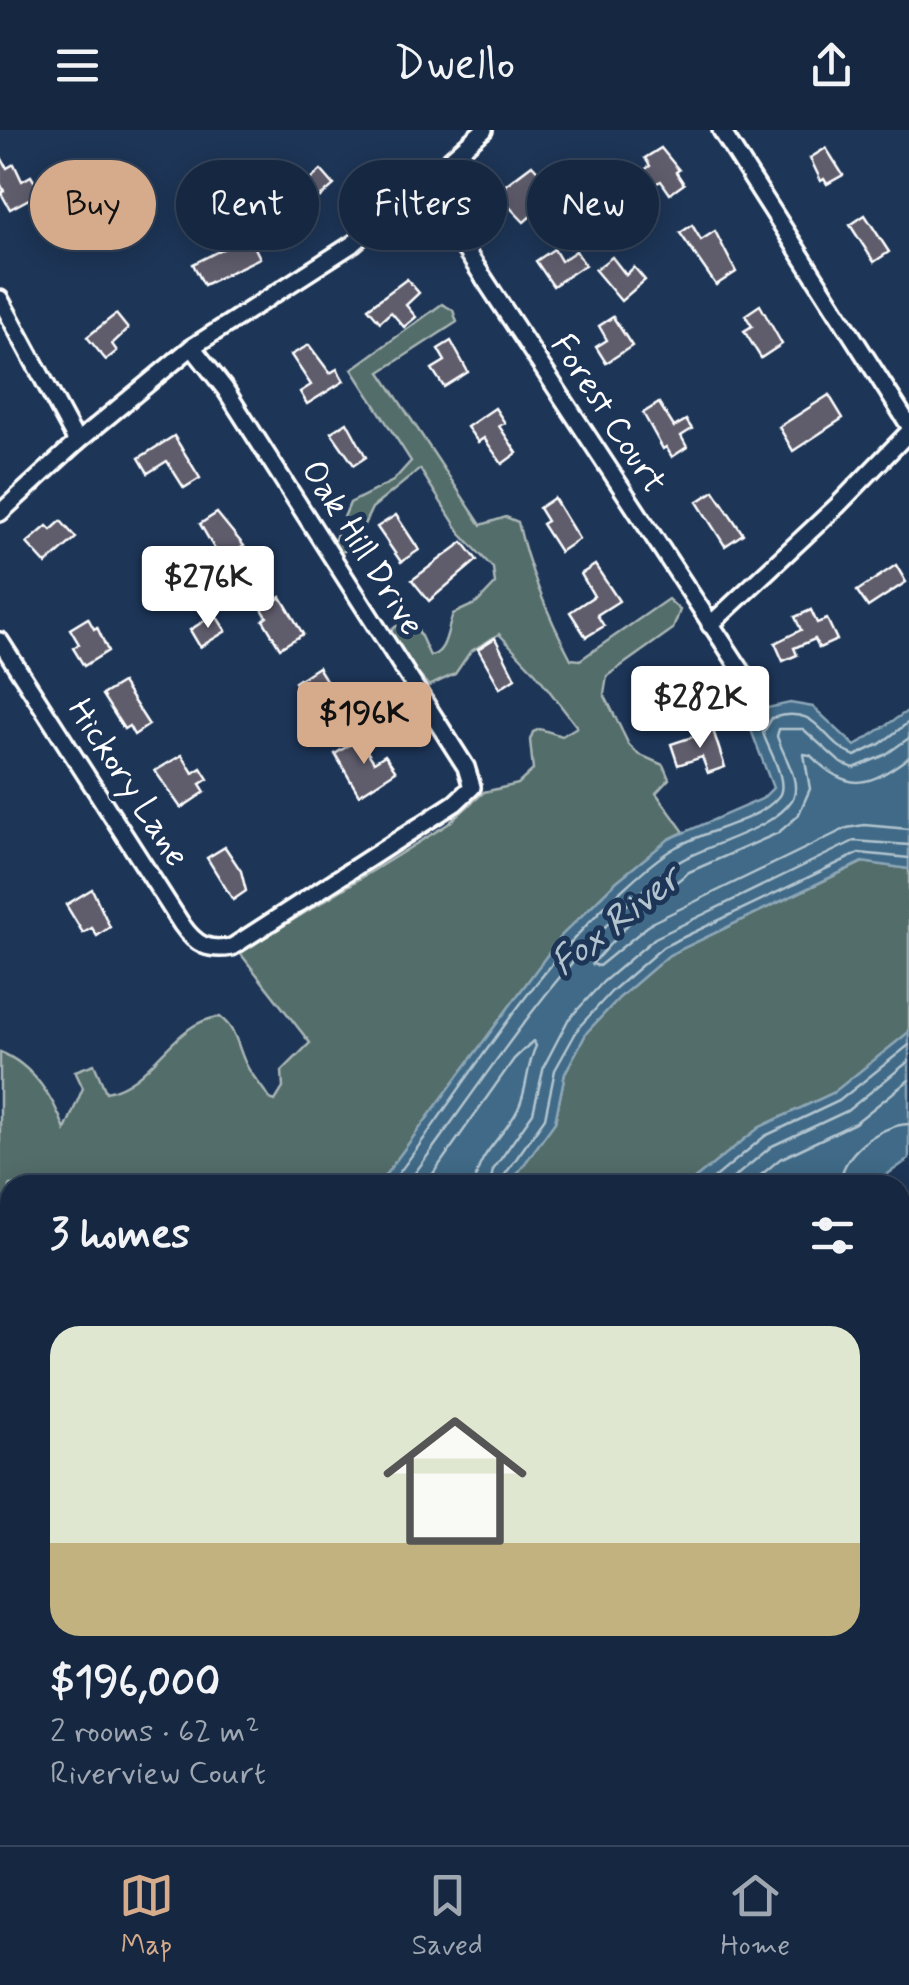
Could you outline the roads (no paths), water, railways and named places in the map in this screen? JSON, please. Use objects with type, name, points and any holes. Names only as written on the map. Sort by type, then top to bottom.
[{"type":"street","points":[[450,160],[484,130]]},
{"type":"street","points":[[710,625],[838,506],[909,428],[721,130]]},
{"type":"street","points":[[0,514],[77,442],[192,347],[343,250]]},
{"type":"street","name":"Forest Court","points":[[465,250],[745,676]]},
{"type":"street","points":[[0,300],[77,442]]},
{"type":"street","name":"Oak Hill Drive","points":[[192,347],[226,389],[466,768],[472,787],[455,804],[232,947],[212,950]]},
{"type":"street","name":"Hickory Lane","points":[[0,641],[192,940],[212,950]]},
{"type":"water","name":"Fox River","points":[[790,703],[813,707],[855,746],[909,710],[909,869],[862,862],[669,955],[587,1032],[565,1073],[555,1122],[516,1175],[385,1175],[562,935],[617,881],[669,839],[762,799],[773,788],[751,730],[767,708]]},
{"type":"water","points":[[909,1032],[909,1159],[886,1175],[700,1175],[760,1127],[833,1093]]}]
